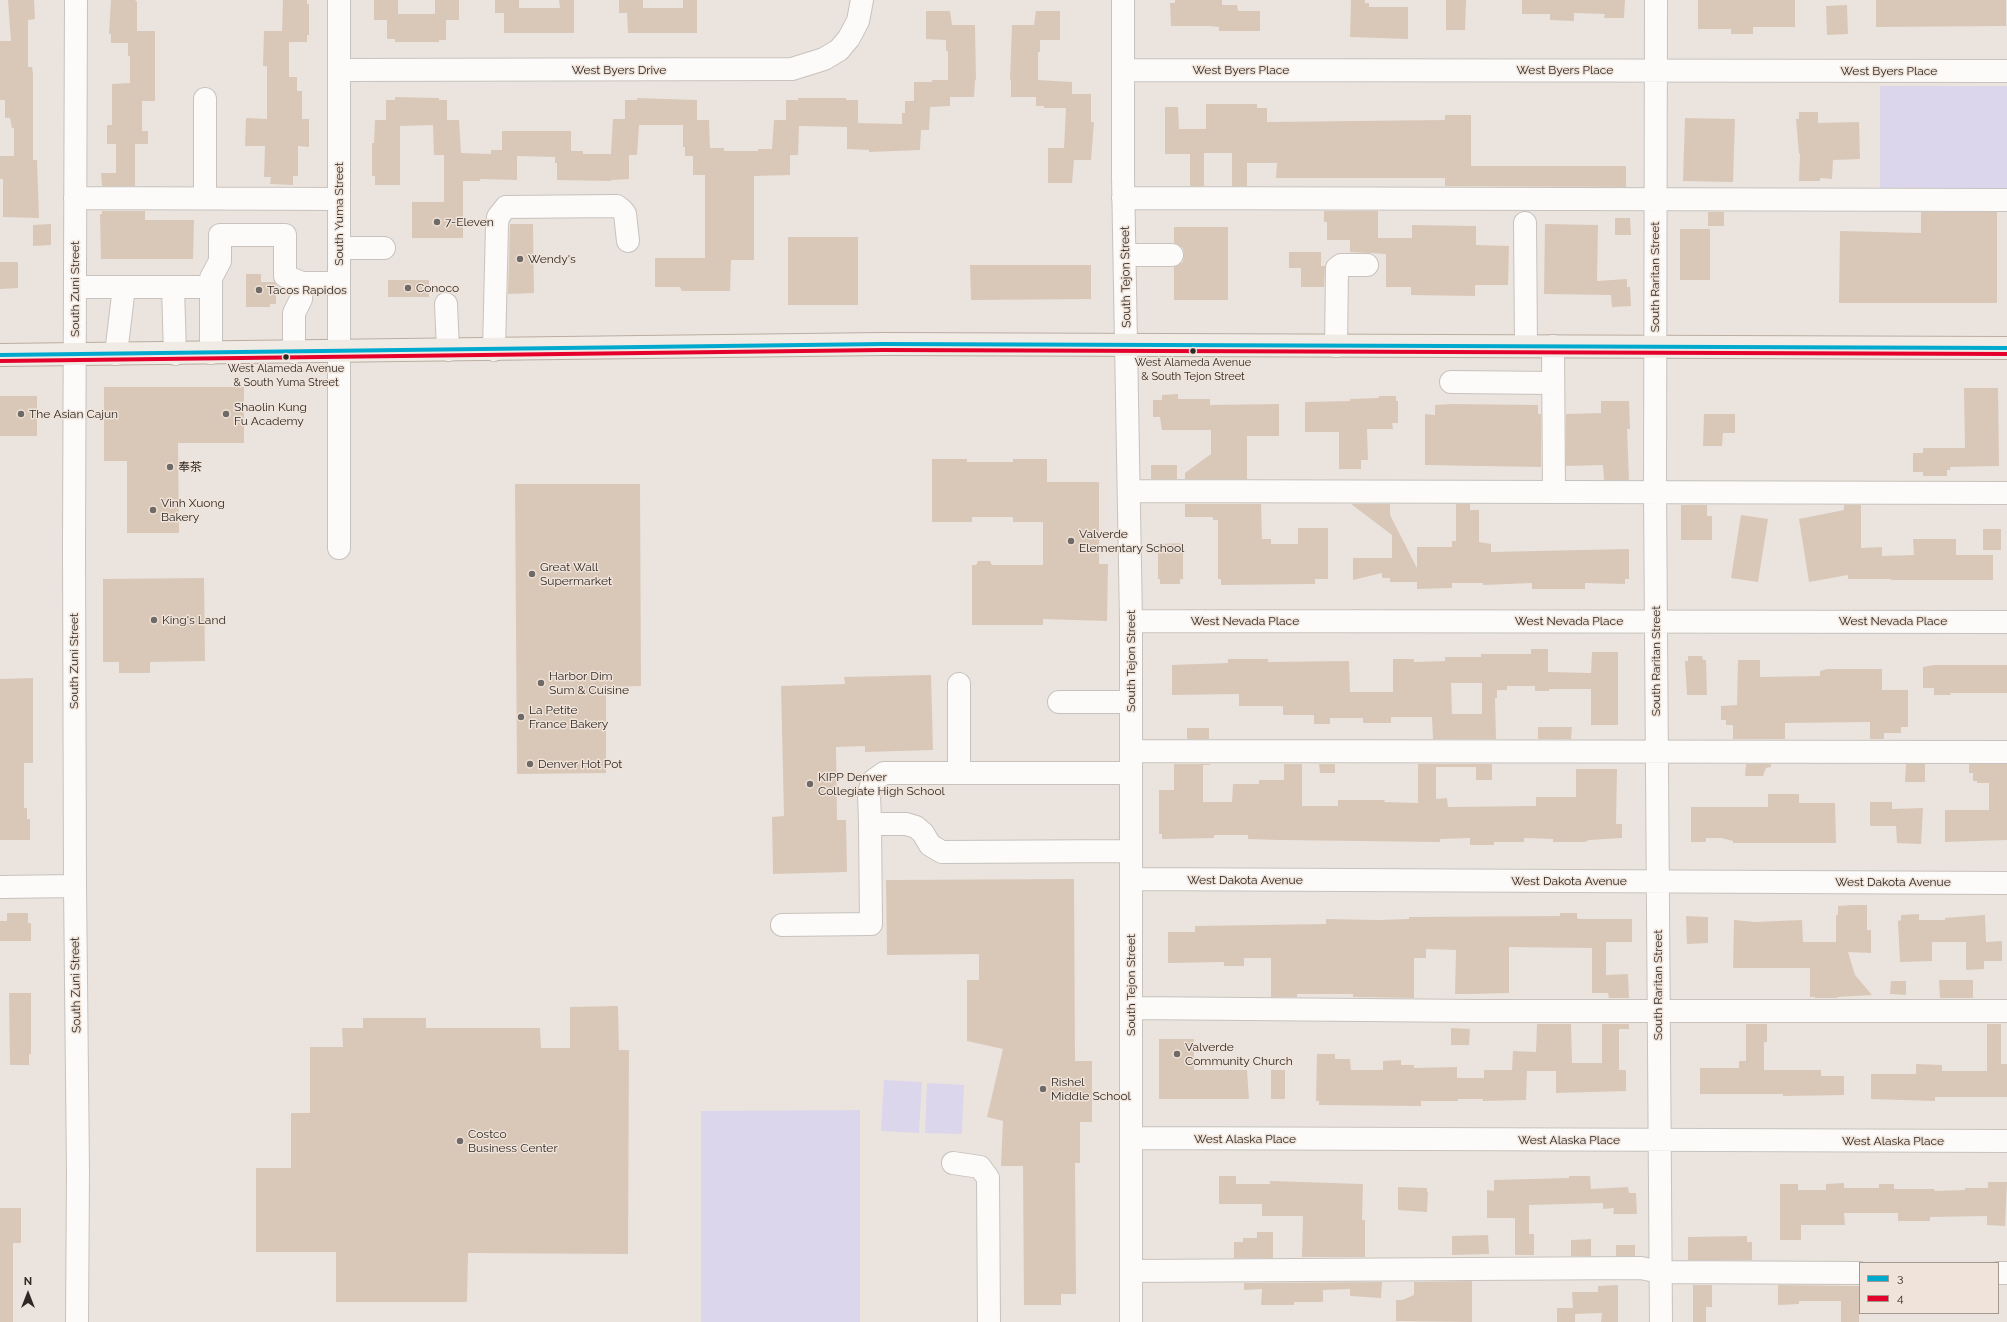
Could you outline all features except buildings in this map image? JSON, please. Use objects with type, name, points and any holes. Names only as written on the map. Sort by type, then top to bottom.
[{"type":"main road","points":[[0,355],[340,352],[883,344],[2007,348]]},
{"type":"street","name":"South Zuni Street","points":[[76,0],[74,355],[75,886],[78,1172],[77,1322]]},
{"type":"street","name":"South Yuma Street","points":[[339,0],[340,548]]},
{"type":"street","name":"West Byers Drive","points":[[339,70],[792,69],[824,60],[839,50],[850,38],[858,21],[862,0]]},
{"type":"street","name":"South Tejon Street","points":[[1123,0],[1123,198],[1131,620],[1131,1322]]},
{"type":"street","name":"South Raritan Street","points":[[1656,0],[1655,492],[1661,1322]]},
{"type":"street","name":"West Byers Place","points":[[1123,70],[2007,71]]},
{"type":"street","points":[[205,99],[205,198]]},
{"type":"street","points":[[75,198],[339,198]]},
{"type":"street","points":[[1123,198],[2007,200]]},
{"type":"street","points":[[494,350],[497,225],[498,217],[506,207],[617,206],[625,214],[628,241]]},
{"type":"street","points":[[1525,224],[1526,346]]},
{"type":"street","points":[[211,353],[211,278],[220,261],[220,235],[285,234],[284,276],[302,283],[340,283]]},
{"type":"street","points":[[339,248],[384,248]]},
{"type":"street","points":[[1125,255],[1172,255]]},
{"type":"street","points":[[1336,346],[1338,268],[1341,265],[1367,265]]},
{"type":"street","points":[[294,352],[294,313],[301,299],[302,283]]},
{"type":"street","points":[[75,287],[211,287]]},
{"type":"street","points":[[116,354],[124,287]]},
{"type":"street","points":[[173,287],[175,354]]},
{"type":"street","points":[[446,304],[448,350]]},
{"type":"street","points":[[1553,346],[1554,492]]},
{"type":"street","points":[[1451,382],[1553,382]]},
{"type":"street","points":[[1129,491],[2007,493]]},
{"type":"street","name":"West Nevada Place","points":[[1131,620],[2007,622]]},
{"type":"street","points":[[959,684],[959,773]]},
{"type":"street","points":[[1059,702],[1131,702]]},
{"type":"street","points":[[1131,751],[2007,752]]},
{"type":"street","points":[[782,925],[871,924],[869,792],[873,781],[884,774],[1131,773]]},
{"type":"street","points":[[870,824],[906,824],[916,827],[923,833],[930,845],[942,852],[1132,851]]},
{"type":"street","name":"West Dakota Avenue","points":[[1132,879],[2007,882]]},
{"type":"street","points":[[0,886],[75,886]]},
{"type":"street","points":[[1131,1008],[2007,1011]]},
{"type":"street","name":"West Alaska Place","points":[[1131,1138],[2007,1141]]},
{"type":"street","points":[[953,1163],[980,1167],[988,1178],[989,1322]]},
{"type":"street","points":[[1131,1271],[1641,1268],[1660,1272],[1859,1273]]},
{"type":"shaded area","points":[[1880,86],[2007,86],[2007,193],[1880,193]]},
{"type":"shaded area","points":[[884,1080],[922,1082],[919,1133],[881,1131]]},
{"type":"shaded area","points":[[927,1083],[964,1085],[962,1134],[925,1133]]},
{"type":"shaded area","points":[[860,1110],[860,1322],[701,1322],[701,1111]]},
{"type":"transit line","name":"3","points":[[0,355],[883,344],[2007,348]]},
{"type":"transit line","name":"4","points":[[0,361],[883,350],[2007,354]]},
{"type":"place","name":"7-Eleven","points":[[437,222]]},
{"type":"place","name":"Wendy's","points":[[520,259]]},
{"type":"place","name":"Conoco","points":[[408,288]]},
{"type":"place","name":"Tacos Rapidos","points":[[259,290]]},
{"type":"place","name":"West Alameda Avenue & South Tejon Street","points":[[1193,351]]},
{"type":"place","name":"West Alameda Avenue & South Yuma Street","points":[[286,357]]},
{"type":"place","name":"The Asian Cajun","points":[[21,414]]},
{"type":"place","name":"Shaolin Kung Fu Academy","points":[[226,414]]},
{"type":"place","name":"奉茶","points":[[170,467]]},
{"type":"place","name":"Vinh Xuong Bakery","points":[[153,510]]},
{"type":"place","name":"Valverde Elementary School","points":[[1071,541]]},
{"type":"place","name":"Great Wall Supermarket","points":[[532,574]]},
{"type":"place","name":"King's Land","points":[[154,620]]},
{"type":"place","name":"Harbor Dim Sum & Cuisine","points":[[541,683]]},
{"type":"place","name":"La Petite France Bakery","points":[[521,717]]},
{"type":"place","name":"Denver Hot Pot","points":[[530,764]]},
{"type":"place","name":"KIPP Denver Collegiate High School","points":[[810,784]]},
{"type":"place","name":"Valverde Community Church","points":[[1177,1054]]},
{"type":"place","name":"Rishel Middle School","points":[[1043,1089]]},
{"type":"place","name":"Costco Business Center","points":[[460,1141]]}]
